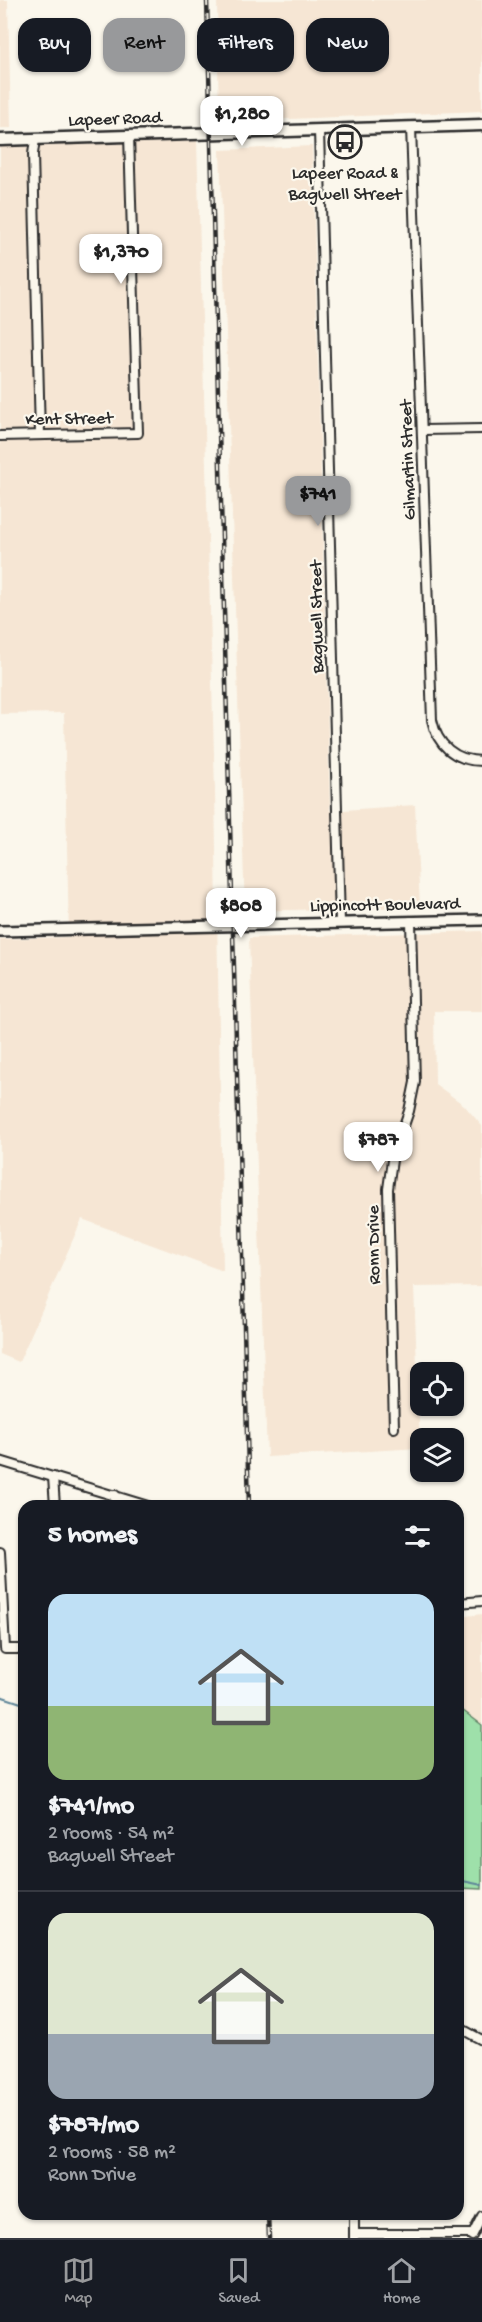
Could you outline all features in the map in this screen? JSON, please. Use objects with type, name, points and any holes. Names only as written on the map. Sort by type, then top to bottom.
[{"type":"main road","name":"Lapeer Road","points":[[0,140],[482,125]]},
{"type":"street","name":"Gilmartin Street","points":[[411,128],[435,735],[444,747],[461,757],[482,761]]},
{"type":"street","name":"Bagwell Street","points":[[319,130],[340,923]]},
{"type":"street","name":"Kent Street","points":[[0,436],[138,433],[129,135]]},
{"type":"street","points":[[35,139],[33,154],[40,435]]},
{"type":"street","points":[[423,430],[482,429]]},
{"type":"street","name":"Lippincott Boulevard","points":[[0,931],[482,920]]},
{"type":"street","name":"Ronn Drive","points":[[394,1428],[388,1189],[393,1160],[410,1111],[415,1082],[411,921]]},
{"type":"street","points":[[0,1461],[130,1500]]},
{"type":"street","points":[[53,1477],[55,1500]]},
{"type":"street","points":[[115,1495],[115,1500]]},
{"type":"street","points":[[0,1552],[5,1649],[18,1648]]},
{"type":"street","points":[[464,1603],[482,1601]]},
{"type":"street","points":[[464,2030],[482,2040]]},
{"type":"street","points":[[354,2220],[354,2236],[472,2236],[482,2216]]},
{"type":"shaded area","points":[[0,0],[8,0],[11,128],[0,128]]},
{"type":"shaded area","points":[[217,0],[482,0],[482,111],[219,122],[218,72],[294,72],[294,18],[217,18]]},
{"type":"shaded area","points":[[197,141],[215,791],[223,1271],[82,1219],[19,1362],[0,1354],[0,939],[69,937],[64,713],[0,714],[0,147]]},
{"type":"shaded area","points":[[312,146],[330,811],[415,805],[420,907],[245,911],[220,150]]},
{"type":"shaded area","points":[[482,931],[482,1011],[434,1011],[435,1084],[464,1105],[482,1126],[482,1286],[414,1287],[417,1362],[410,1362],[410,1416],[419,1416],[419,1428],[410,1428],[410,1449],[267,1457],[249,938]]},
{"type":"shaded area","points":[[482,1614],[482,1725],[464,1712],[464,1616]]},
{"type":"green space","points":[[464,1712],[482,1725],[482,1889],[464,1888]]},
{"type":"waterway","points":[[0,1696],[18,1702]]},
{"type":"waterway","points":[[464,1881],[482,1885]]},
{"type":"railway","points":[[207,0],[249,1500]]},
{"type":"railway","points":[[268,2220],[269,2238]]},
{"type":"place","name":"Lapeer Road & Bagwell Street","points":[[345,142]]}]
